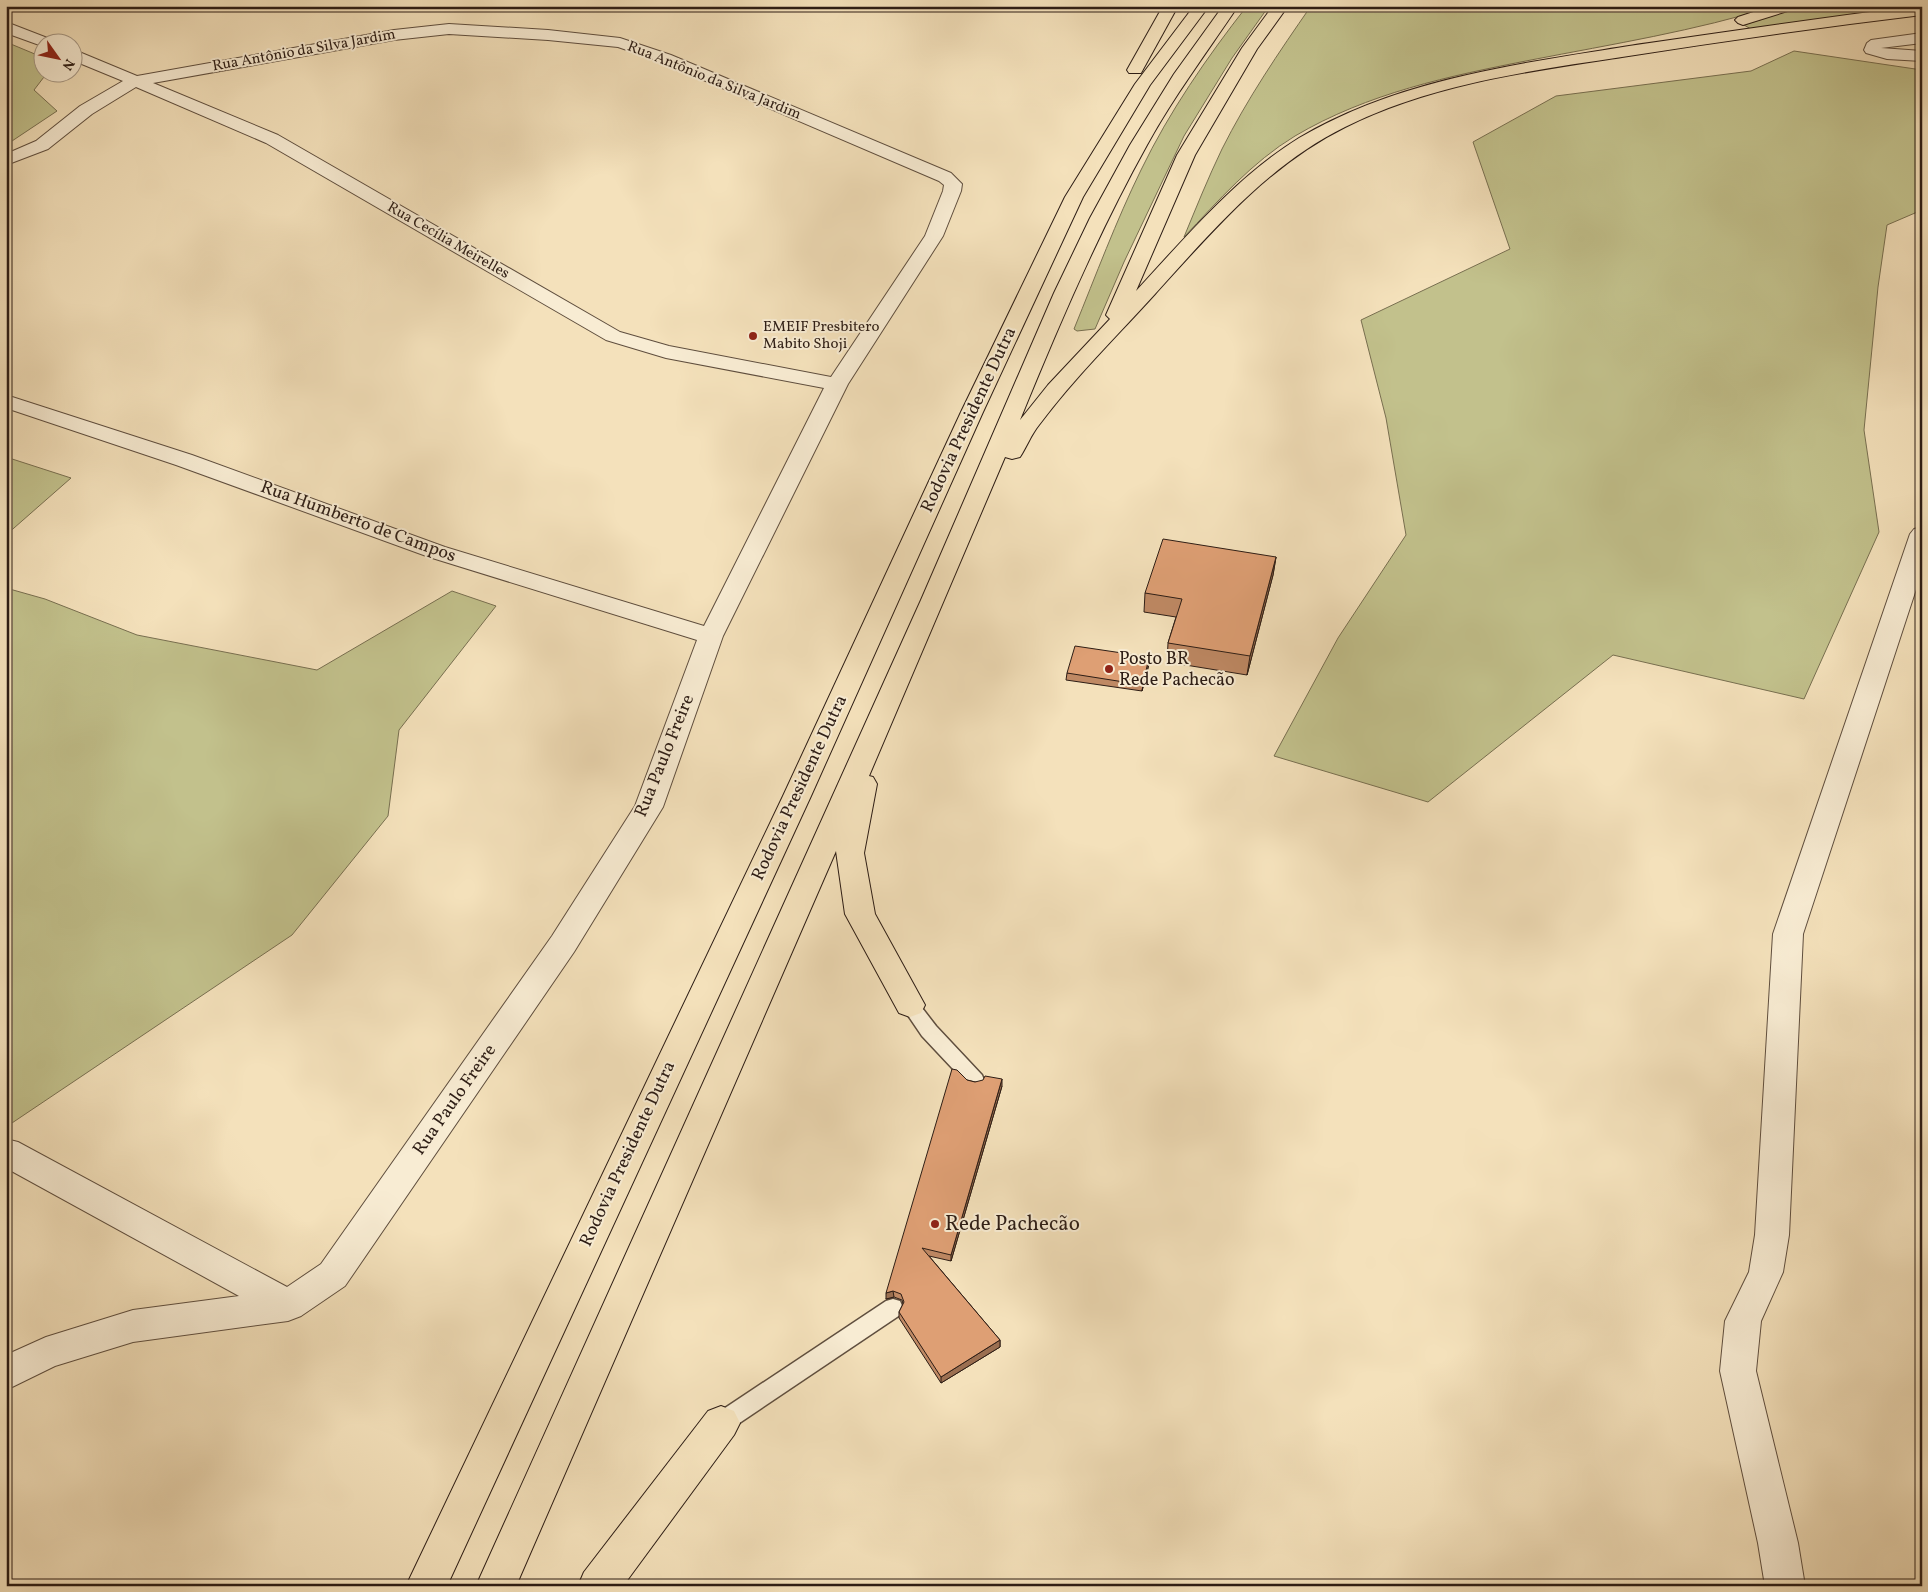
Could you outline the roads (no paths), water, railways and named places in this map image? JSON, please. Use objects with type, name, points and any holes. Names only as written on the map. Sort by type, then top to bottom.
[{"type":"highway","points":[[1074,197],[1111,112],[1170,6]]},
{"type":"highway","name":"Rodovia Presidente Dutra","points":[[426,1586],[797,796],[972,412],[1074,197],[1143,84],[1202,6]]},
{"type":"highway","name":"Rodovia Presidente Dutra","points":[[496,1586],[871,741],[1089,237],[1136,146],[1192,56],[1230,6]]},
{"type":"highway","points":[[1107,335],[1186,155],[1216,101],[1250,48],[1281,6]]},
{"type":"highway","points":[[1628,6],[1644,6]]},
{"type":"highway","points":[[943,577],[1030,421],[1107,335],[1237,196],[1270,166],[1306,141],[1345,120],[1415,93],[1708,29],[1789,6]]},
{"type":"highway","points":[[1549,64],[1691,41],[1922,10]]},
{"type":"highway","points":[[871,741],[850,853],[860,914],[910,1006]]},
{"type":"highway","points":[[598,1586],[721,1423]]},
{"type":"street","points":[[6,26],[32,37]]},
{"type":"street","name":"Rua Antônio da Silva Jardim","points":[[135,81],[394,35],[449,29],[548,35],[620,43],[665,58],[945,178],[953,184]]},
{"type":"street","points":[[1922,38],[1872,46],[1872,50],[1887,54],[1922,56]]},
{"type":"street","name":"Rua Cecília Meirelles","points":[[82,58],[272,139],[613,336],[666,352],[837,384]]},
{"type":"street","points":[[6,160],[42,145],[86,110],[135,81]]},
{"type":"street","name":"Rua Paulo Freire","points":[[288,1305],[333,1275],[568,936],[649,807],[711,636],[837,384],[934,236],[953,184]]},
{"type":"street","name":"Rua Humberto de Campos","points":[[6,401],[184,460],[437,552],[711,636]]},
{"type":"street","points":[[1785,1586],[1778,1543],[1738,1371],[1743,1321],[1766,1272],[1772,1235],[1788,934],[1922,534]]},
{"type":"street","points":[[6,1152],[288,1305]]},
{"type":"street","points":[[6,1374],[46,1353],[133,1326],[288,1305]]},
{"type":"lane","points":[[910,1006],[929,1031],[975,1080]]},
{"type":"lane","points":[[721,1423],[893,1308]]},
{"type":"place","name":"EMEIF Presbitero Mabito Shoji","points":[[753,336]]},
{"type":"place","name":"Posto BR Rede Pachecão","points":[[1109,669]]},
{"type":"place","name":"Rede Pachecão","points":[[935,1224]]}]
